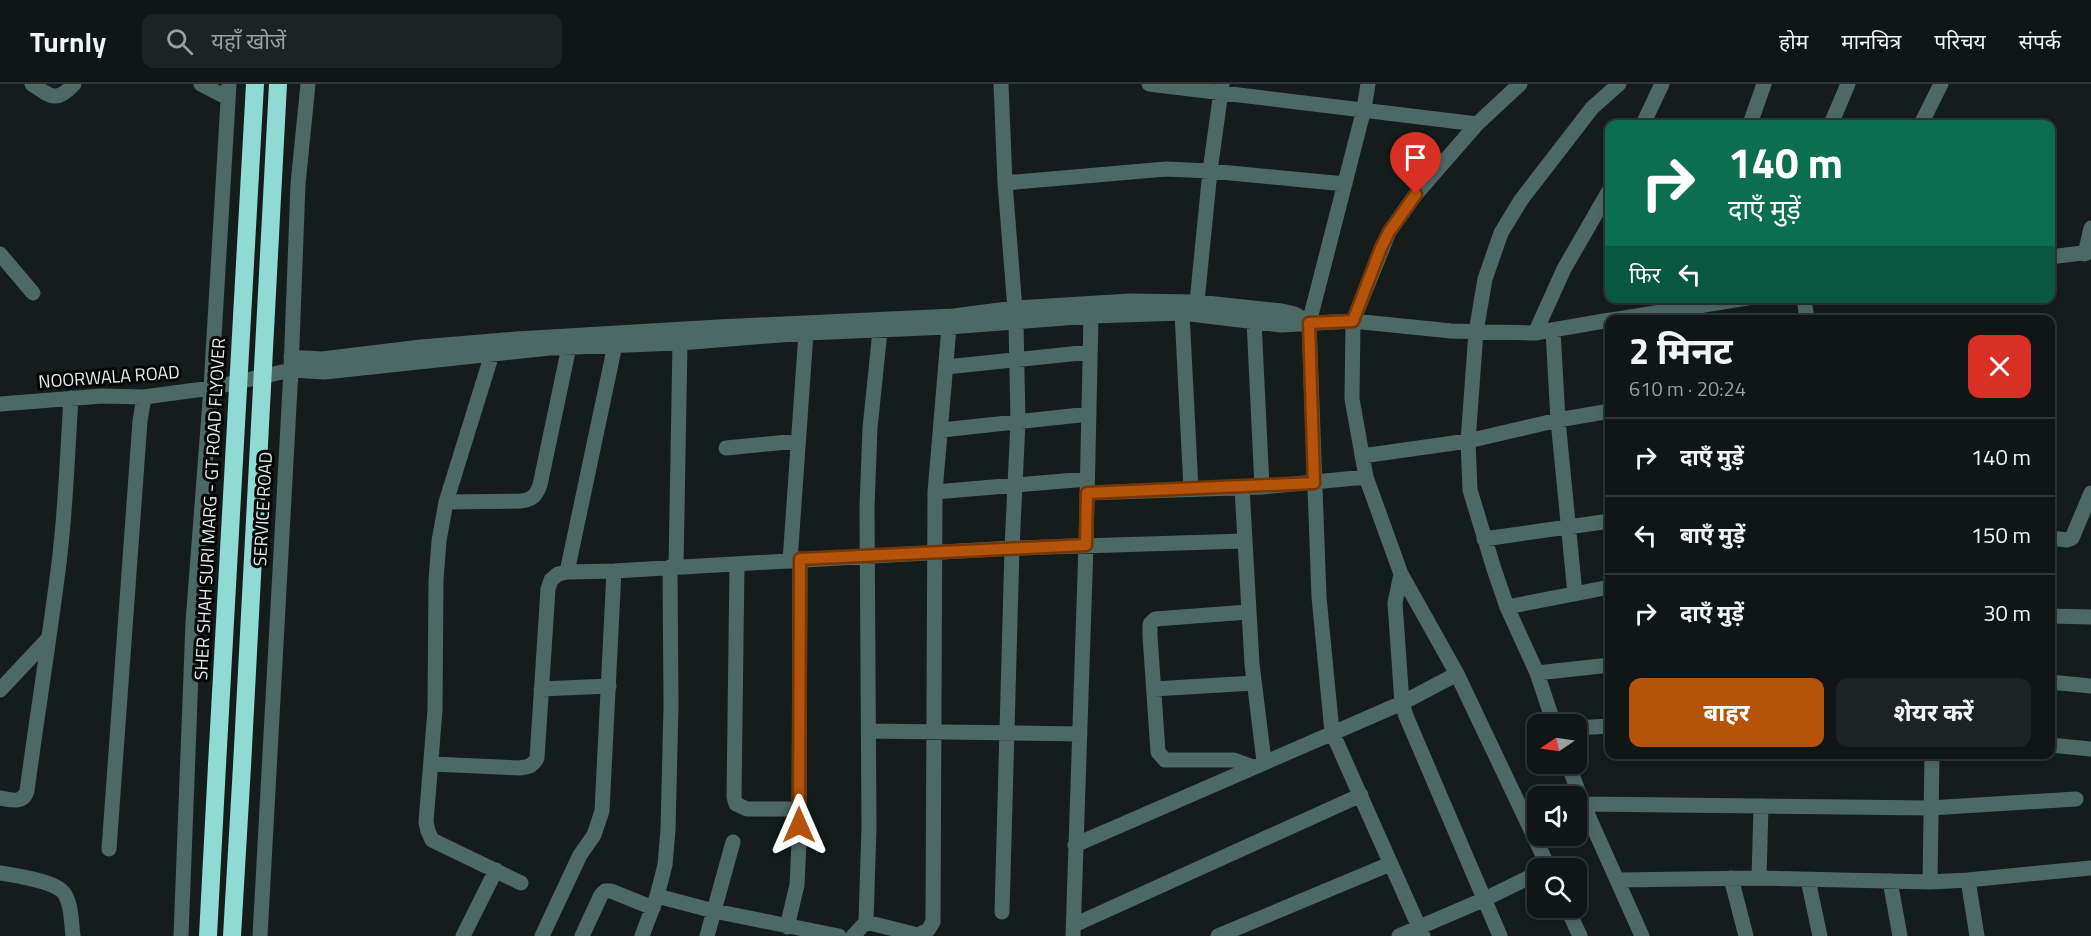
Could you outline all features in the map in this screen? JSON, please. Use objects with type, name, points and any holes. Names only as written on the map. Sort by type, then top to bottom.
[{"type":"highway","name":"SHER SHAH SURI MARG - GT ROAD FLYOVER","points":[[208,936],[255,84]]},
{"type":"highway","points":[[232,936],[278,84]]},
{"type":"street","points":[[32,84],[50,96],[58,97],[65,94],[74,84]]},
{"type":"street","points":[[181,936],[193,622],[211,388],[229,91],[201,84]]},
{"type":"street","name":"SERVICE ROAD","points":[[260,936],[291,363],[298,184],[308,84]]},
{"type":"street","points":[[1001,84],[1005,183],[1015,315],[1018,422],[1012,549],[1002,912]]},
{"type":"street","points":[[1149,84],[1221,89],[1477,124]]},
{"type":"street","points":[[1368,84],[1364,109],[1309,323],[1319,597],[1332,732],[1421,932]]},
{"type":"street","points":[[1551,714],[1537,673],[1508,607],[1484,539],[1470,490],[1468,441],[1476,332],[1486,272],[1501,233],[1521,200],[1592,108],[1619,84]]},
{"type":"street","points":[[1645,120],[1662,84]]},
{"type":"street","points":[[1751,120],[1764,84]]},
{"type":"street","points":[[1833,120],[1848,84]]},
{"type":"street","points":[[1924,120],[1941,84]]},
{"type":"street","points":[[1515,86],[1477,124],[1416,194],[1389,232],[1353,321],[1352,399],[1366,477],[1401,574],[1457,674],[1540,858]]},
{"type":"street","points":[[1197,302],[1221,89]]},
{"type":"street","points":[[1005,183],[1166,169],[1345,184]]},
{"type":"street","points":[[1535,333],[1564,269],[1605,202]]},
{"type":"street","points":[[2055,256],[2088,253],[2091,228]]},
{"type":"street","points":[[0,254],[33,293]]},
{"type":"street","points":[[291,363],[325,372],[569,347],[680,343],[806,333],[950,327],[1015,315],[1130,301],[1197,302],[1289,313],[1309,323]]},
{"type":"street","points":[[1638,315],[1693,303]]},
{"type":"street","points":[[1715,303],[1716,315]]},
{"type":"street","points":[[291,363],[421,347],[507,340],[954,316],[1091,316],[1182,313],[1281,325],[1353,321],[1451,332],[1535,333],[1605,322]]},
{"type":"street","points":[[1182,313],[1191,489]]},
{"type":"street","points":[[1091,316],[1074,930],[1361,795]]},
{"type":"street","points":[[1254,321],[1262,487]]},
{"type":"street","points":[[866,922],[918,936],[928,930],[933,922],[934,492],[942,430],[950,327]]},
{"type":"street","points":[[853,936],[866,922],[869,731],[866,556],[870,428],[879,331]]},
{"type":"street","points":[[1552,331],[1575,594]]},
{"type":"street","points":[[777,929],[797,885],[799,809],[795,560],[798,441],[806,333]]},
{"type":"street","points":[[642,936],[655,902],[665,865],[668,830],[680,343]]},
{"type":"street","points":[[567,572],[615,345]]},
{"type":"street","points":[[446,502],[520,501],[529,500],[536,495],[569,347]]},
{"type":"street","points":[[946,367],[1090,352]]},
{"type":"street","points":[[492,354],[446,502],[439,541],[436,580],[437,661],[432,764],[426,822],[432,840],[521,883]]},
{"type":"street","name":"NOORWALA ROAD","points":[[2,403],[102,396],[144,397],[211,388],[291,363]]},
{"type":"street","points":[[109,849],[140,421],[144,397]]},
{"type":"street","points":[[0,798],[18,800],[26,796],[27,791],[47,640],[57,585],[71,398]]},
{"type":"street","points":[[1362,456],[1468,441],[1558,420],[1605,412]]},
{"type":"street","points":[[942,430],[1089,414]]},
{"type":"street","points":[[726,448],[798,441]]},
{"type":"street","points":[[934,492],[1015,485],[1242,488],[1366,477]]},
{"type":"street","points":[[1242,488],[1258,764]]},
{"type":"street","points":[[2055,539],[2067,540],[2072,538],[2090,496]]},
{"type":"street","points":[[1484,539],[1605,522]]},
{"type":"street","points":[[432,764],[519,768],[534,764],[537,758],[548,589],[551,580],[558,574],[1086,545],[1244,541]]},
{"type":"street","points":[[737,564],[734,797],[736,804],[747,809],[799,809]]},
{"type":"street","points":[[542,936],[580,855],[594,835],[602,811],[614,571]]},
{"type":"street","points":[[1401,574],[1395,603],[1402,702],[1409,727],[1500,936]]},
{"type":"street","points":[[1508,607],[1605,588]]},
{"type":"street","points":[[1248,612],[1152,620],[1150,636],[1158,752],[1161,759],[1234,760],[1258,764]]},
{"type":"street","points":[[2055,616],[2091,617]]},
{"type":"street","points":[[0,690],[47,640]]},
{"type":"street","points":[[1537,673],[1605,666]]},
{"type":"street","points":[[1075,845],[1402,702],[1457,674]]},
{"type":"street","points":[[2055,682],[2091,686]]},
{"type":"street","points":[[1154,689],[1254,683]]},
{"type":"street","points":[[541,689],[609,686]]},
{"type":"street","points":[[1587,727],[1605,726]]},
{"type":"street","points":[[869,731],[1080,734]]},
{"type":"street","points":[[2055,745],[2091,748]]},
{"type":"street","points":[[1930,882],[1932,759]]},
{"type":"street","points":[[1587,804],[1930,808],[2076,799]]},
{"type":"street","points":[[1759,878],[1761,806]]},
{"type":"street","points":[[1587,813],[1642,936]]},
{"type":"street","points":[[707,936],[733,842]]},
{"type":"street","points":[[1218,936],[1390,864]]},
{"type":"street","points":[[1618,880],[1759,878],[1930,882],[2091,868]]},
{"type":"street","points":[[463,936],[496,870]]},
{"type":"street","points":[[0,873],[48,884],[61,890],[68,903],[73,936]]},
{"type":"street","points":[[1399,936],[1421,932],[1527,878]]},
{"type":"street","points":[[1731,878],[1746,936]]},
{"type":"street","points":[[1808,880],[1820,936]]},
{"type":"street","points":[[1968,880],[1977,936]]},
{"type":"street","points":[[1890,881],[1900,936]]},
{"type":"street","points":[[582,936],[605,891],[714,911],[777,929],[839,936]]},
{"type":"street","points":[[1572,918],[1580,936]]},
{"type":"route","points":[[799,825],[800,559],[1086,545],[1087,493],[1242,488],[1314,483],[1309,323],[1353,321],[1381,248],[1401,213],[1416,194]]}]
